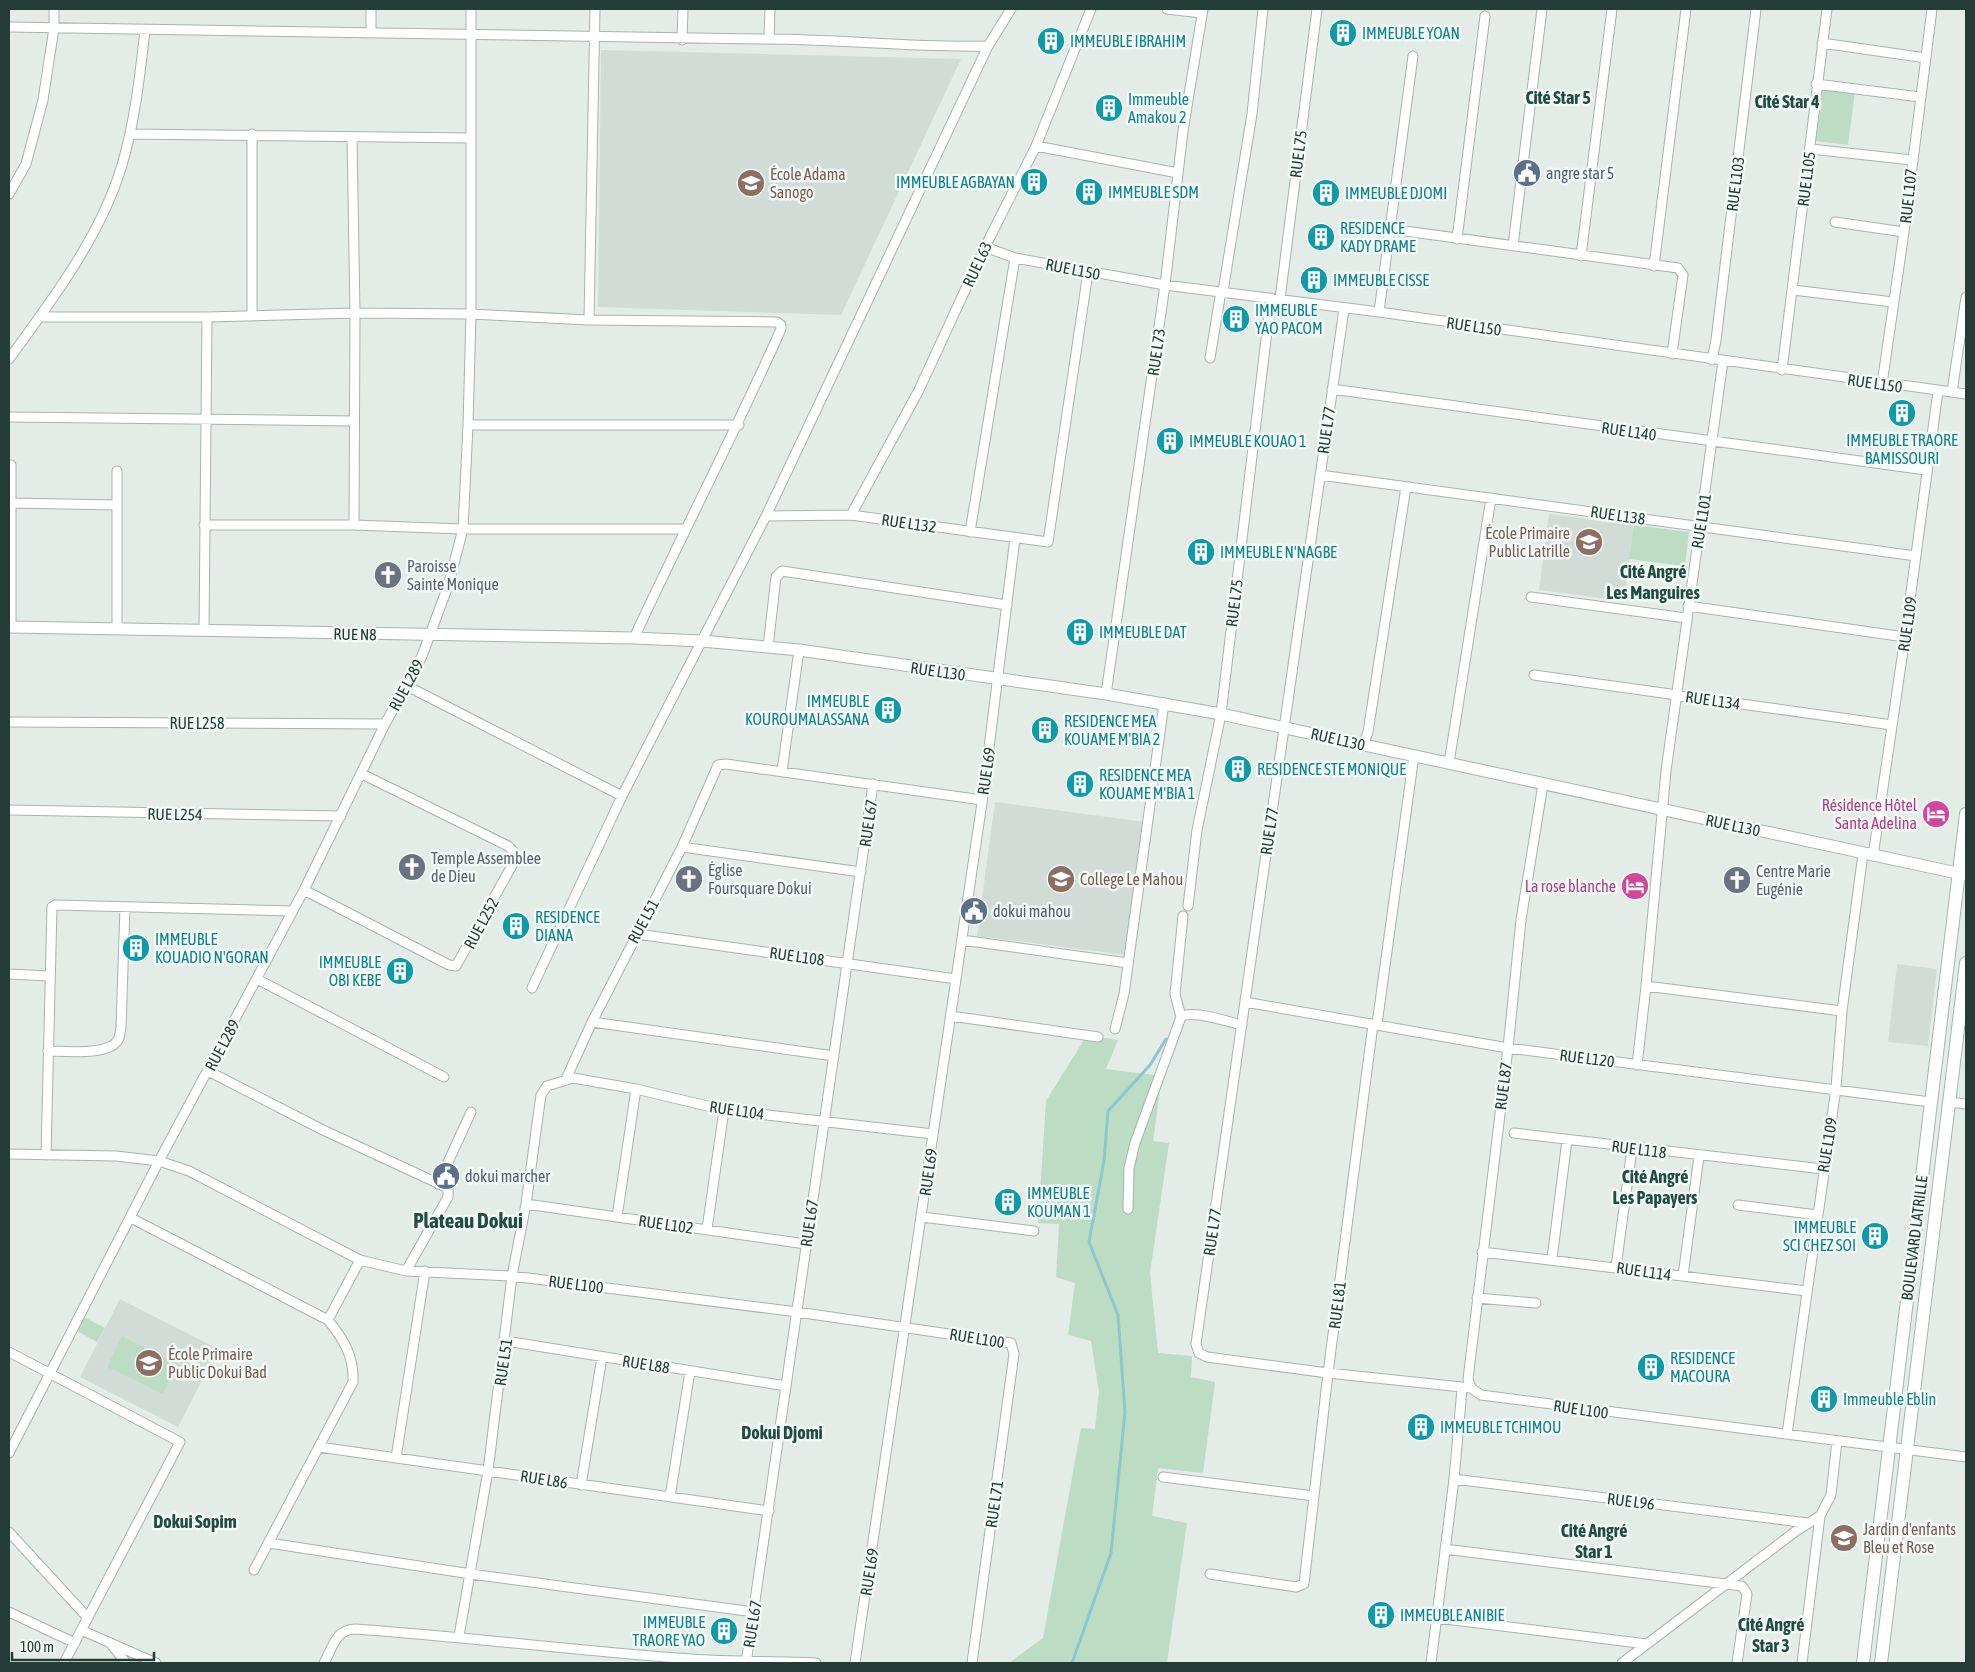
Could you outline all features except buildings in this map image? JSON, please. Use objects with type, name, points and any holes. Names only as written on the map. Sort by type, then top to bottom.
[{"type":"main road","name":"BOULEVARD LATRILLE","points":[[1863,1663],[1930,1102],[1963,875],[1966,814]]},
{"type":"main road","name":"BOULEVARD LATRILLE","points":[[1881,1663],[1966,963]]},
{"type":"street","points":[[9,194],[26,164],[43,100],[54,28],[54,9]]},
{"type":"street","points":[[370,9],[371,32]]},
{"type":"street","name":"RUE L289","points":[[9,1453],[159,1161],[304,890],[385,724],[407,686],[430,635],[448,586],[463,529],[468,425],[471,314],[471,9]]},
{"type":"street","points":[[589,320],[595,9]]},
{"type":"street","points":[[682,40],[683,9]]},
{"type":"street","points":[[769,39],[770,9]]},
{"type":"street","points":[[532,988],[622,796],[766,516],[988,46],[1011,9]]},
{"type":"street","name":"RUE L63","points":[[852,515],[919,390],[985,247],[1036,146],[1091,9]]},
{"type":"street","points":[[1167,9],[1203,11]]},
{"type":"street","points":[[1210,358],[1252,114],[1263,9]]},
{"type":"street","name":"RUE L75","points":[[1188,906],[1197,830],[1221,714],[1317,9]]},
{"type":"street","points":[[1513,246],[1542,9]]},
{"type":"street","points":[[1582,256],[1612,9]]},
{"type":"street","points":[[1654,266],[1686,9]]},
{"type":"street","name":"RUE L103","points":[[1712,360],[1756,9]]},
{"type":"street","name":"RUE L105","points":[[1782,370],[1826,9]]},
{"type":"street","name":"RUE L107","points":[[1882,384],[1904,232],[1932,9]]},
{"type":"street","name":"RUE L73","points":[[1106,694],[1166,285],[1178,173],[1203,11]]},
{"type":"street","points":[[1457,239],[1485,16]]},
{"type":"street","points":[[9,27],[371,32],[682,40],[769,39],[938,47],[988,46]]},
{"type":"street","points":[[9,359],[40,317],[77,261],[102,215],[122,167],[130,134],[145,30]]},
{"type":"street","points":[[1822,43],[1926,58]]},
{"type":"street","points":[[1379,312],[1413,56]]},
{"type":"street","points":[[1816,84],[1920,97]]},
{"type":"street","points":[[130,134],[471,138]]},
{"type":"street","points":[[252,134],[252,315]]},
{"type":"street","points":[[352,137],[355,313],[354,525]]},
{"type":"street","points":[[1036,146],[1178,173]]},
{"type":"street","points":[[1810,149],[1912,160]]},
{"type":"street","points":[[1835,222],[1904,232]]},
{"type":"street","points":[[1390,229],[1678,268],[1683,274],[1672,354]]},
{"type":"street","name":"RUE L150","points":[[985,247],[1015,258],[1166,285],[1379,312],[1882,384],[1966,394]]},
{"type":"street","points":[[970,532],[1015,258]]},
{"type":"street","name":"RUE L132","points":[[766,516],[852,515],[1045,543],[1050,539],[1088,272]]},
{"type":"street","points":[[1793,290],[1893,302]]},
{"type":"street","points":[[1952,392],[1966,297]]},
{"type":"street","name":"RUE L77","points":[[1199,1354],[1196,1344],[1344,309]]},
{"type":"street","points":[[40,317],[206,317],[355,313],[471,314],[589,320],[777,322],[781,325],[781,329],[739,425],[685,529],[634,638]]},
{"type":"street","points":[[204,631],[207,418],[206,317]]},
{"type":"street","name":"RUE L101","points":[[1637,1065],[1664,810],[1666,771],[1723,361]]},
{"type":"street","name":"RUE L140","points":[[1332,389],[1926,470]]},
{"type":"street","name":"RUE L109","points":[[1788,1434],[1807,1292],[1814,1214],[1836,1088],[1842,1011],[1892,725],[1938,391]]},
{"type":"street","points":[[9,417],[353,421]]},
{"type":"street","points":[[468,425],[739,425]]},
{"type":"street","points":[[10,627],[11,465]]},
{"type":"street","points":[[117,471],[117,628]]},
{"type":"street","name":"RUE L138","points":[[1320,475],[1916,556]]},
{"type":"street","points":[[1363,745],[1368,732],[1406,487]]},
{"type":"street","points":[[1449,763],[1491,498]]},
{"type":"street","points":[[11,503],[117,506]]},
{"type":"street","points":[[204,525],[354,525],[463,529],[685,529]]},
{"type":"street","name":"RUE L69","points":[[855,1663],[906,1327],[982,800],[1015,538]]},
{"type":"street","points":[[768,647],[776,577],[782,572],[1007,605]]},
{"type":"street","points":[[1530,597],[1686,618]]},
{"type":"street","points":[[1688,606],[1905,637]]},
{"type":"street","name":"RUE N8","points":[[10,627],[634,638],[702,642]]},
{"type":"street","name":"RUE L130","points":[[702,642],[799,650],[1106,694],[1221,714],[1963,875]]},
{"type":"street","points":[[799,650],[782,771],[982,800]]},
{"type":"street","name":"RUE L134","points":[[1534,675],[1892,725]]},
{"type":"street","points":[[407,686],[622,796]]},
{"type":"street","points":[[1115,1029],[1128,962],[1164,704]]},
{"type":"street","name":"RUE L258","points":[[9,722],[385,724]]},
{"type":"street","name":"RUE L81","points":[[1210,1574],[1296,1587],[1302,1586],[1305,1580],[1328,1374],[1375,1024],[1414,755]]},
{"type":"street","name":"RUE L51","points":[[566,1079],[592,1022],[682,847],[720,764],[782,771]]},
{"type":"street","name":"RUE L252","points":[[304,890],[449,965],[456,966],[515,860],[514,852],[508,846],[362,774]]},
{"type":"street","name":"RUE L67","points":[[746,1663],[873,784]]},
{"type":"street","name":"RUE L87","points":[[1431,1663],[1468,1379],[1508,1048],[1521,920],[1543,784]]},
{"type":"street","name":"RUE L254","points":[[9,810],[341,816]]},
{"type":"street","points":[[682,847],[861,872]]},
{"type":"street","points":[[46,1155],[50,912],[55,905],[293,911]]},
{"type":"street","points":[[48,1051],[98,1051],[113,1045],[118,1040],[121,1028],[124,907]]},
{"type":"street","points":[[1128,1209],[1129,1168],[1135,1143],[1181,1017],[1175,994],[1184,916]]},
{"type":"street","name":"RUE L108","points":[[637,934],[956,979]]},
{"type":"street","points":[[962,940],[1128,962]]},
{"type":"street","points":[[9,974],[48,976]]},
{"type":"street","points":[[257,979],[444,1077]]},
{"type":"street","points":[[1646,986],[1842,1011]]},
{"type":"street","name":"RUE L120","points":[[1245,1002],[1508,1048],[1836,1088],[1930,1102]]},
{"type":"street","points":[[1181,1017],[1193,1014],[1242,1025]]},
{"type":"street","points":[[951,1016],[1098,1036]]},
{"type":"street","points":[[592,1022],[834,1056]]},
{"type":"street","points":[[208,1071],[323,1130],[449,1190],[448,1197],[406,1271]]},
{"type":"street","name":"RUE L104","points":[[544,1088],[573,1078],[636,1089],[724,1110],[933,1134]]},
{"type":"street","name":"RUE L51","points":[[459,1636],[488,1471],[506,1341],[512,1276],[526,1204],[541,1095],[544,1088]]},
{"type":"street","points":[[617,1217],[636,1089]]},
{"type":"street","points":[[1949,1102],[1966,1104]]},
{"type":"street","points":[[707,1229],[724,1110]]},
{"type":"street","points":[[438,1184],[471,1112]]},
{"type":"street","name":"RUE L118","points":[[1514,1133],[1823,1169]]},
{"type":"street","points":[[1552,1254],[1567,1140]]},
{"type":"street","points":[[1616,1267],[1632,1148]]},
{"type":"street","name":"RUE L100","points":[[9,1154],[116,1156],[159,1161],[189,1171],[360,1260],[406,1271],[512,1276],[797,1312],[1005,1341],[1014,1345]]},
{"type":"street","points":[[1683,1276],[1699,1156]]},
{"type":"street","name":"RUE L102","points":[[526,1204],[806,1244]]},
{"type":"street","points":[[1738,1204],[1814,1214]]},
{"type":"street","points":[[922,1217],[1034,1231]]},
{"type":"street","points":[[131,1218],[328,1320],[345,1341],[351,1356],[353,1382],[254,1570]]},
{"type":"street","name":"RUE L114","points":[[1482,1252],[1552,1254],[1616,1267],[1807,1292]]},
{"type":"street","points":[[328,1320],[360,1260]]},
{"type":"street","points":[[396,1458],[425,1271]]},
{"type":"street","points":[[1477,1298],[1536,1303]]},
{"type":"street","name":"RUE L88","points":[[506,1341],[786,1386]]},
{"type":"street","name":"RUE L71","points":[[972,1663],[1014,1345]]},
{"type":"street","points":[[9,1352],[180,1442],[64,1663]]},
{"type":"street","name":"RUE L100","points":[[1199,1354],[1207,1357],[1328,1374],[1466,1389],[1481,1395],[1966,1457]]},
{"type":"street","points":[[581,1485],[602,1357]]},
{"type":"street","points":[[670,1497],[690,1371]]},
{"type":"street","points":[[1802,1663],[1820,1516],[1831,1495],[1837,1441]]},
{"type":"street","name":"RUE L86","points":[[319,1447],[769,1511]]},
{"type":"street","points":[[1163,1477],[1314,1496]]},
{"type":"street","name":"RUE L96","points":[[1454,1480],[1808,1523]]},
{"type":"street","points":[[1622,1663],[1724,1584],[1820,1516]]},
{"type":"street","points":[[9,1532],[88,1618]]},
{"type":"street","points":[[269,1543],[471,1574],[754,1612]]},
{"type":"street","points":[[1445,1549],[1742,1586],[1746,1591],[1737,1663]]},
{"type":"street","points":[[9,1612],[74,1643]]},
{"type":"street","points":[[1437,1618],[1647,1644]]},
{"type":"street","points":[[324,1663],[340,1633],[347,1629],[459,1636],[690,1661],[816,1663]]},
{"type":"street","points":[[81,1630],[155,1663]]},
{"type":"street","points":[[110,1643],[126,1663]]},
{"type":"shaded area","name":"École Adama Sanogo","points":[[601,50],[961,59],[841,315],[598,307]]},
{"type":"shaded area","name":"École Primaire Public Latrille","points":[[1549,514],[1634,525],[1624,601],[1539,590]]},
{"type":"shaded area","name":"College Le Mahou","points":[[995,802],[1145,822],[1127,955],[977,936]]},
{"type":"shaded area","points":[[1897,964],[1937,969],[1928,1046],[1888,1042]]},
{"type":"shaded area","name":"École Primaire Public Dokui Bad","points":[[120,1299],[218,1349],[178,1427],[80,1377]]},
{"type":"green space","points":[[1823,88],[1855,92],[1848,145],[1816,141]]},
{"type":"green space","points":[[1634,525],[1689,532],[1685,566],[1629,559]]},
{"type":"green space","points":[[1087,1035],[1118,1040],[1106,1069],[1162,1076],[1153,1141],[1169,1143],[1150,1273],[1158,1353],[1192,1356],[1191,1377],[1215,1382],[1203,1473],[1158,1468],[1152,1516],[1187,1523],[1167,1663],[1009,1663],[1043,1638],[1081,1428],[1095,1429],[1099,1392],[1091,1341],[1068,1335],[1075,1283],[1056,1277],[1059,1224],[1038,1223],[1046,1101]]},
{"type":"green space","points":[[84,1317],[105,1328],[97,1342],[77,1331]]},
{"type":"green space","points":[[122,1336],[178,1364],[163,1394],[107,1367]]},
{"type":"waterway","points":[[1072,1663],[1111,1553],[1125,1412],[1118,1315],[1089,1242],[1104,1161],[1108,1111],[1150,1065],[1166,1039]]},
{"type":"place","name":"IMMEUBLE YOAN","points":[[1343,33]]},
{"type":"place","name":"IMMEUBLE IBRAHIM","points":[[1051,41]]},
{"type":"place","name":"Immeuble Amakou 2","points":[[1109,108]]},
{"type":"place","name":"angre star 5","points":[[1527,173]]},
{"type":"place","name":"IMMEUBLE AGBAYAN","points":[[1034,182]]},
{"type":"place","name":"École Adama Sanogo","points":[[751,183]]},
{"type":"place","name":"IMMEUBLE SDM","points":[[1089,192]]},
{"type":"place","name":"IMMEUBLE DJOMI","points":[[1326,193]]},
{"type":"place","name":"RESIDENCE KADY DRAME","points":[[1321,237]]},
{"type":"place","name":"IMMEUBLE CISSE","points":[[1314,280]]},
{"type":"place","name":"IMMEUBLE YAO PACOM","points":[[1236,319]]},
{"type":"place","name":"IMMEUBLE TRAORE BAMISSOURI","points":[[1902,413]]},
{"type":"place","name":"IMMEUBLE KOUAO 1","points":[[1170,441]]},
{"type":"place","name":"École Primaire Public Latrille","points":[[1589,542]]},
{"type":"place","name":"IMMEUBLE N'NAGBE","points":[[1201,552]]},
{"type":"place","name":"Paroisse Sainte Monique","points":[[388,575]]},
{"type":"place","name":"IMMEUBLE DAT","points":[[1080,632]]},
{"type":"place","name":"IMMEUBLE KOUROUMALASSANA","points":[[888,710]]},
{"type":"place","name":"RESIDENCE MEA KOUAME M'BIA 2","points":[[1045,730]]},
{"type":"place","name":"RESIDENCE STE MONIQUE","points":[[1238,769]]},
{"type":"place","name":"RESIDENCE MEA KOUAME M'BIA 1","points":[[1080,784]]},
{"type":"place","name":"Résidence Hôtel Santa Adelina","points":[[1936,814]]},
{"type":"place","name":"Temple Assemblee de Dieu","points":[[412,867]]},
{"type":"place","name":"Église Foursquare Dokui","points":[[689,879]]},
{"type":"place","name":"College Le Mahou","points":[[1061,879]]},
{"type":"place","name":"Centre Marie Eugénie","points":[[1737,880]]},
{"type":"place","name":"La rose blanche","points":[[1635,886]]},
{"type":"place","name":"dokui mahou","points":[[974,911]]},
{"type":"place","name":"RESIDENCE DIANA","points":[[516,926]]},
{"type":"place","name":"IMMEUBLE KOUADIO N'GORAN","points":[[136,948]]},
{"type":"place","name":"IMMEUBLE OBI KEBE","points":[[400,971]]},
{"type":"place","name":"dokui marcher","points":[[446,1176]]},
{"type":"place","name":"IMMEUBLE KOUMAN 1","points":[[1008,1202]]},
{"type":"place","name":"IMMEUBLE SCI CHEZ SOI","points":[[1875,1236]]},
{"type":"place","name":"École Primaire Public Dokui Bad","points":[[149,1363]]},
{"type":"place","name":"RESIDENCE MACOURA","points":[[1651,1367]]},
{"type":"place","name":"Immeuble Eblin","points":[[1824,1399]]},
{"type":"place","name":"IMMEUBLE TCHIMOU","points":[[1421,1427]]},
{"type":"place","name":"Jardin d'enfants Bleu et Rose","points":[[1844,1538]]},
{"type":"place","name":"IMMEUBLE ANIBIE","points":[[1381,1615]]},
{"type":"place","name":"IMMEUBLE TRAORE YAO","points":[[724,1631]]},
{"type":"district","name":"Cité Star 5","points":[[1558,97]]},
{"type":"district","name":"Cité Star 4","points":[[1787,101]]},
{"type":"district","name":"Cité Angré Les Manguires","points":[[1653,581]]},
{"type":"district","name":"Cité Angré Les Papayers","points":[[1655,1186]]},
{"type":"district","name":"Plateau Dokui","points":[[468,1220]]},
{"type":"district","name":"Dokui Djomi","points":[[782,1432]]},
{"type":"district","name":"Dokui Sopim","points":[[195,1521]]},
{"type":"district","name":"Cité Angré Star 1","points":[[1594,1540]]},
{"type":"district","name":"Cité Angré Star 3","points":[[1771,1634]]}]
